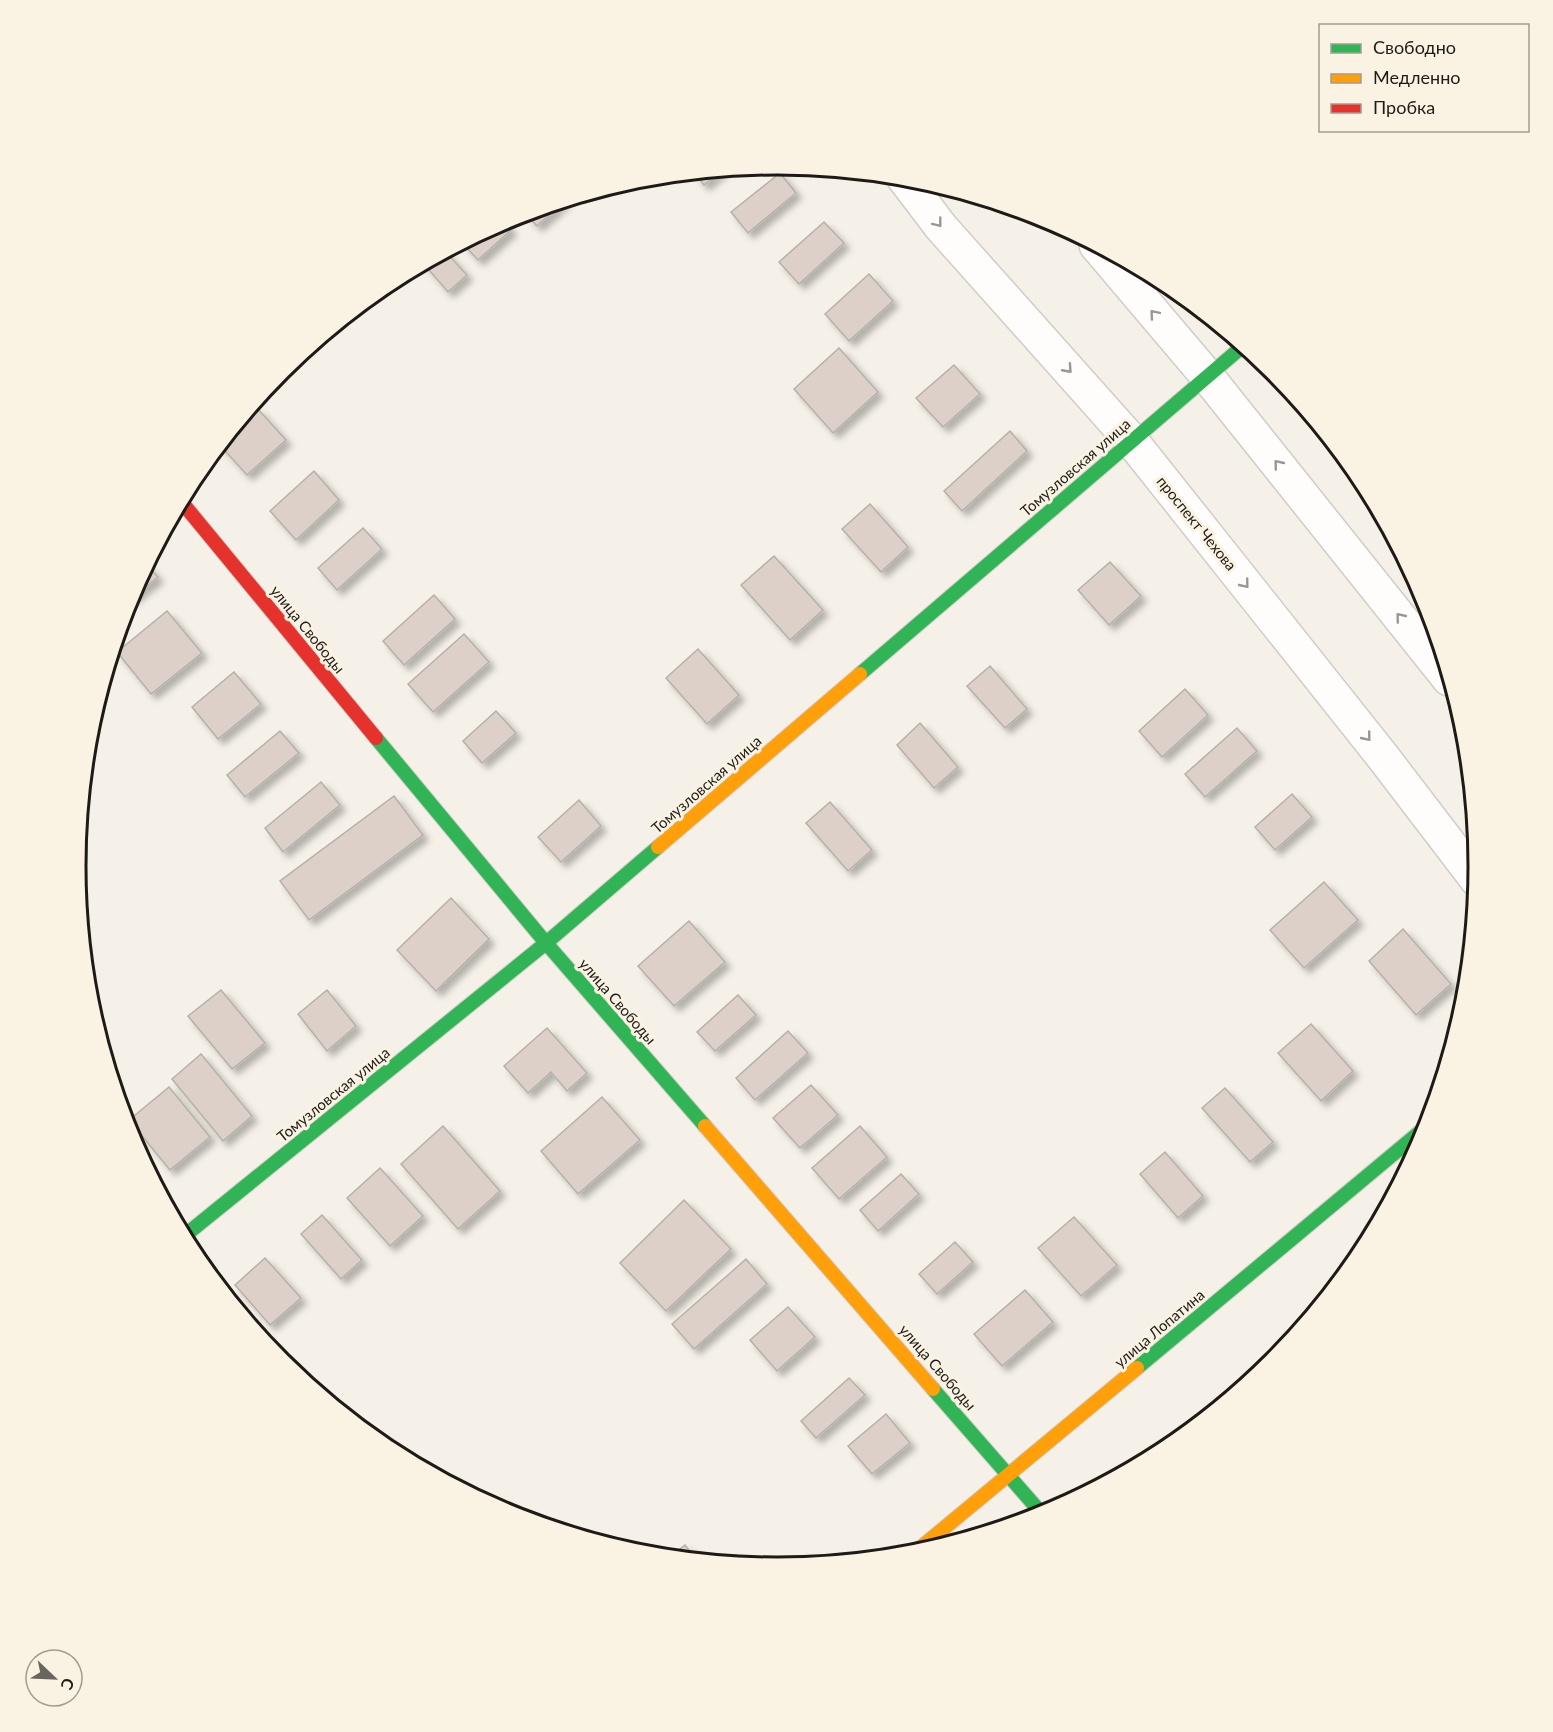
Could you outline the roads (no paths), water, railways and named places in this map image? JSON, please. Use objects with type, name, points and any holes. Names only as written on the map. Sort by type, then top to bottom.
[{"type":"street","name":"проспект Чехова","points":[[911,188],[941,227],[1131,441],[1383,757],[1468,868]]},
{"type":"street","points":[[1110,261],[1207,376],[1437,664]]},
{"type":"street","name":"Томузловская улица","points":[[190,1230],[546,944],[1237,351]]},
{"type":"street","name":"улица Свободы","points":[[186,507],[546,944],[1036,1506]]},
{"type":"street","name":"улица Лопатина","points":[[931,1539],[1411,1140]]}]
